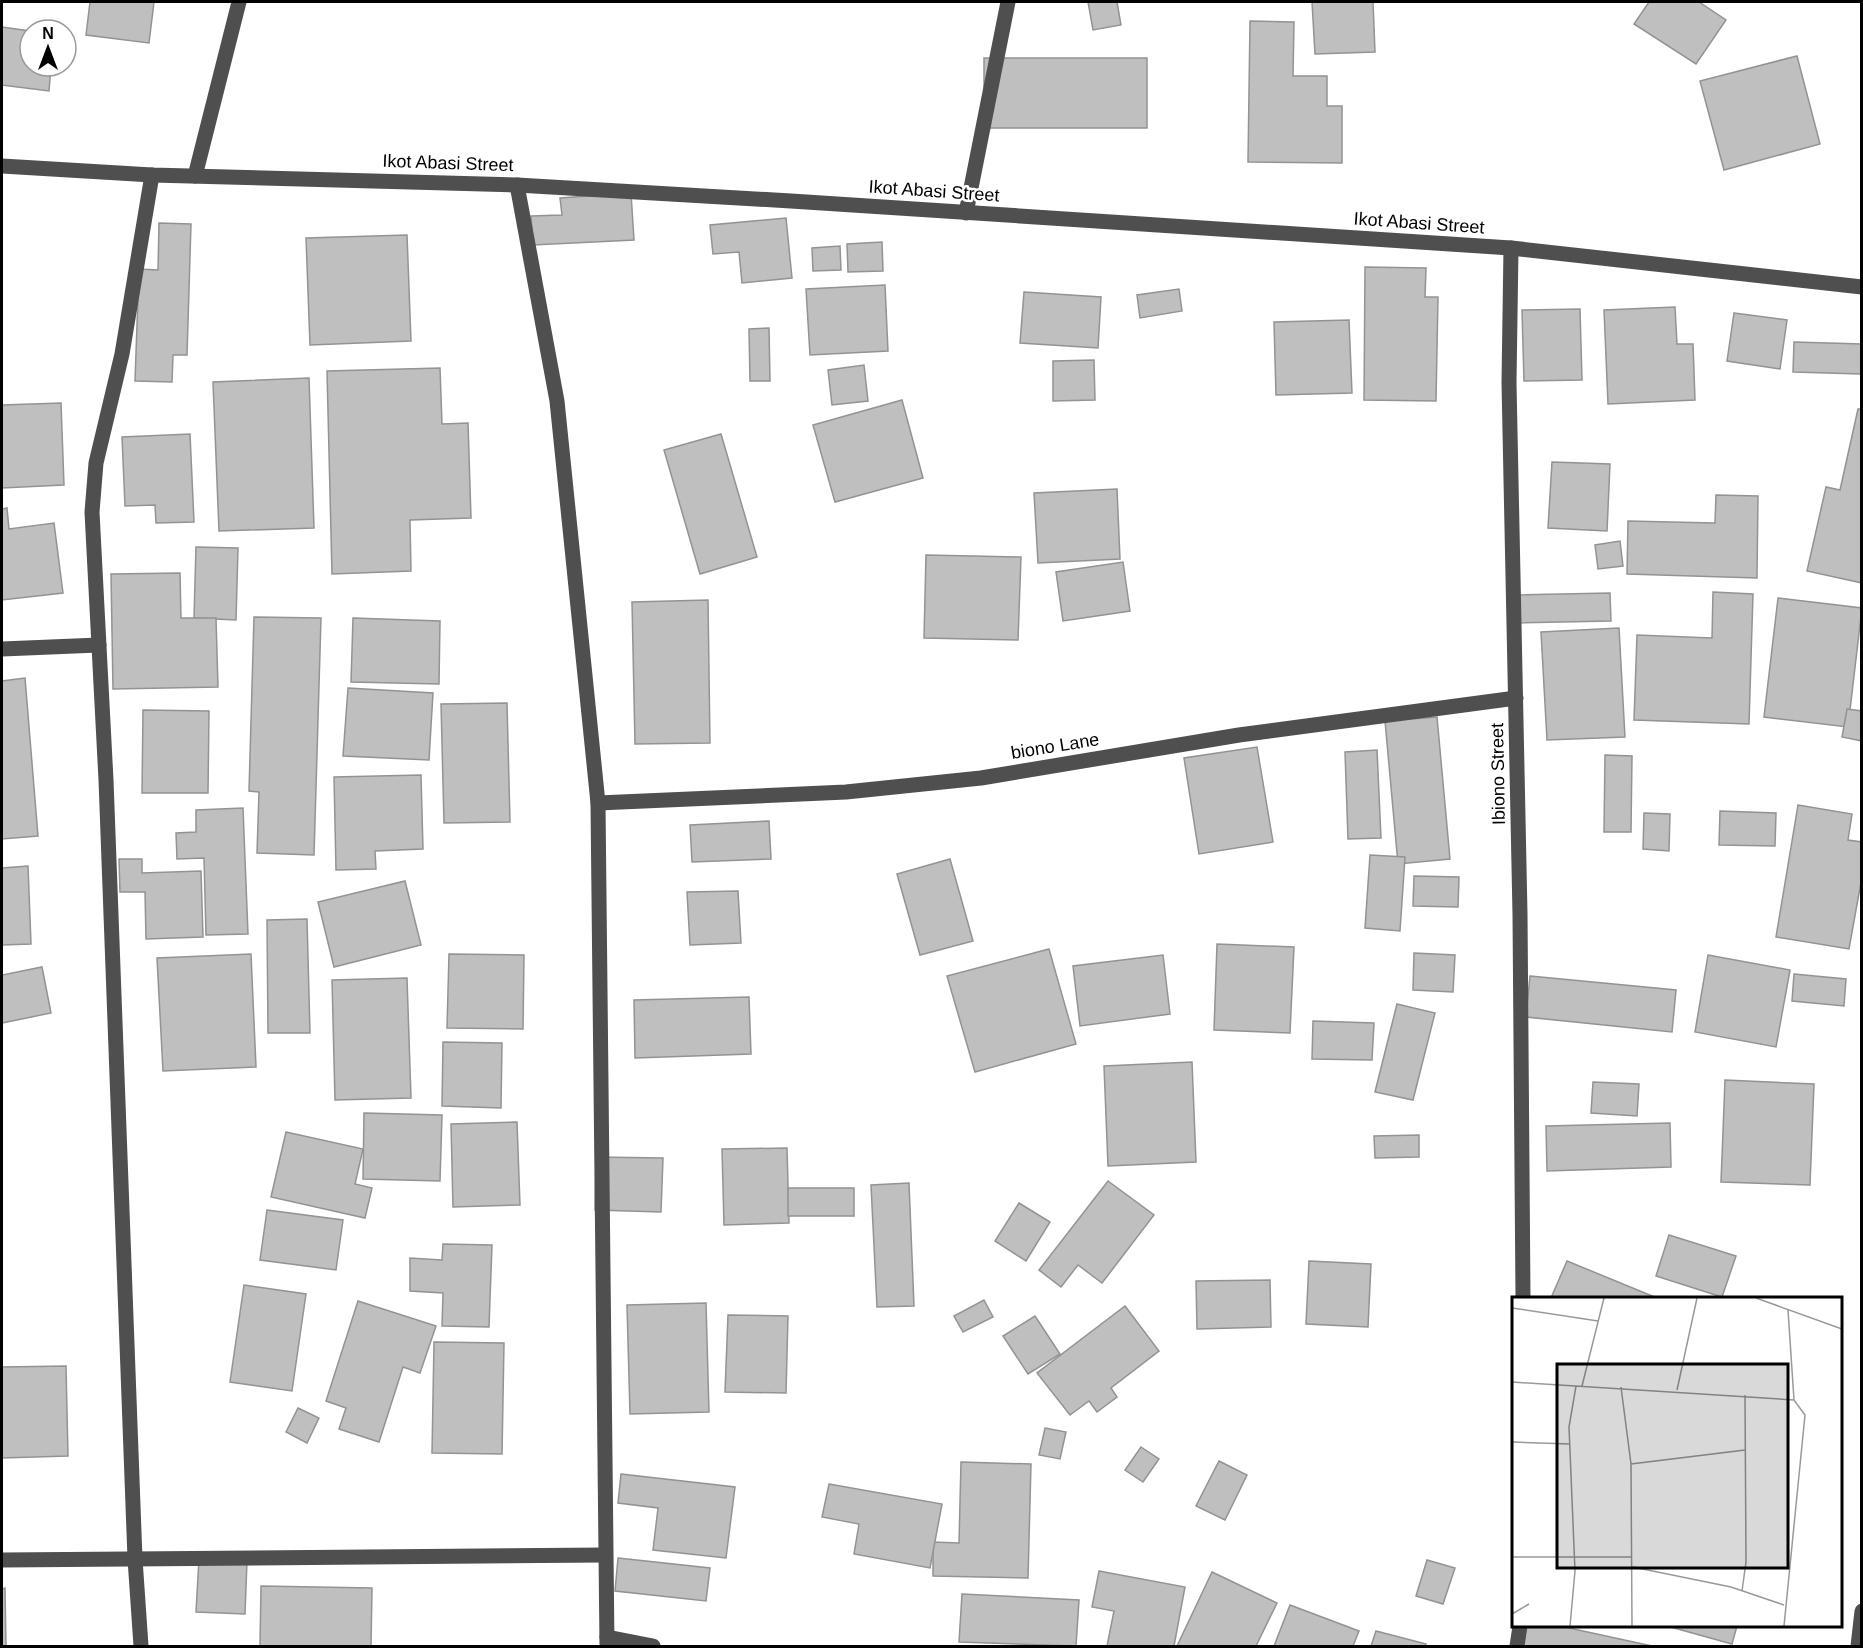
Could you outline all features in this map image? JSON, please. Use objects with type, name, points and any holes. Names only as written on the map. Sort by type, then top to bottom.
[{"type":"street","points":[[195,176],[239,2]]},
{"type":"street","points":[[966,213],[1008,2]]},
{"type":"street","name":"Ikot Abasi Street","points":[[2,166],[152,175],[517,184],[1511,248],[1862,287]]},
{"type":"street","points":[[141,1647],[135,1559],[106,780],[92,512],[96,463],[122,354],[152,175]]},
{"type":"street","points":[[517,184],[557,401],[598,803],[607,1642],[653,1647]]},
{"type":"street","name":"Ibiono Street","points":[[1511,248],[1509,383],[1520,914],[1522,1297]]},
{"type":"street","points":[[2,649],[99,645]]},
{"type":"street","name":"biono Lane","points":[[598,803],[846,792],[981,778],[1239,735],[1516,698]]},
{"type":"street","points":[[2,1560],[605,1556]]},
{"type":"street","points":[[1858,1647],[1862,1611]]},
{"type":"street","points":[[1517,1647],[1520,1627]]},
{"type":"building","points":[[90,2],[154,2],[149,43],[86,35]]},
{"type":"building","points":[[1088,2],[1117,2],[1121,25],[1093,30]]},
{"type":"building","points":[[1312,2],[1373,2],[1375,52],[1315,54]]},
{"type":"building","points":[[1649,2],[1699,2],[1726,20],[1696,64],[1634,24]]},
{"type":"building","points":[[1250,21],[1294,22],[1293,76],[1327,76],[1327,106],[1342,106],[1342,163],[1248,162]]},
{"type":"building","points":[[2,27],[18,29],[18,78],[50,78],[49,91],[2,85]]},
{"type":"building","points":[[1797,56],[1820,144],[1724,170],[1700,81]]},
{"type":"building","points":[[984,58],[1147,58],[1147,128],[984,128]]},
{"type":"building","points":[[631,193],[634,240],[533,245],[531,216],[562,215],[560,198]]},
{"type":"building","points":[[786,218],[792,278],[742,283],[739,252],[713,254],[710,225]]},
{"type":"building","points":[[159,223],[191,224],[187,355],[173,355],[172,382],[135,381],[139,269],[158,270]]},
{"type":"building","points":[[407,235],[411,341],[310,345],[306,238]]},
{"type":"building","points":[[882,242],[883,271],[848,272],[847,244]]},
{"type":"building","points":[[840,246],[841,270],[813,271],[812,248]]},
{"type":"building","points":[[1365,267],[1426,268],[1425,297],[1438,297],[1436,401],[1364,400]]},
{"type":"building","points":[[885,285],[888,351],[810,355],[806,289]]},
{"type":"building","points":[[1179,289],[1182,311],[1140,318],[1137,295]]},
{"type":"building","points":[[1024,292],[1101,297],[1098,348],[1020,343]]},
{"type":"building","points":[[1675,307],[1677,344],[1693,344],[1695,400],[1608,404],[1604,310]]},
{"type":"building","points":[[1580,309],[1582,380],[1524,381],[1522,310]]},
{"type":"building","points":[[1734,313],[1787,320],[1780,369],[1727,361]]},
{"type":"building","points":[[1349,320],[1352,393],[1276,395],[1274,322]]},
{"type":"building","points":[[769,328],[770,381],[750,381],[749,329]]},
{"type":"building","points":[[1794,342],[1862,344],[1862,393],[1861,374],[1793,372]]},
{"type":"building","points":[[1094,360],[1095,400],[1053,401],[1053,361]]},
{"type":"building","points":[[864,365],[868,401],[832,405],[828,370]]},
{"type":"building","points":[[440,368],[442,424],[468,423],[471,518],[410,520],[411,571],[332,574],[327,371]]},
{"type":"building","points":[[309,378],[314,528],[219,531],[213,382]]},
{"type":"building","points":[[902,400],[923,478],[835,502],[813,425]]},
{"type":"building","points":[[61,403],[64,485],[2,488],[2,405]]},
{"type":"building","points":[[1858,409],[1862,409],[1862,583],[1807,571],[1826,487],[1840,490]]},
{"type":"building","points":[[190,434],[194,522],[156,523],[155,505],[125,506],[122,437]]},
{"type":"building","points":[[721,434],[757,557],[700,574],[664,450]]},
{"type":"building","points":[[1552,462],[1610,464],[1607,531],[1548,528]]},
{"type":"building","points":[[1117,489],[1120,559],[1038,563],[1034,493]]},
{"type":"building","points":[[1716,495],[1758,496],[1757,578],[1627,574],[1628,521],[1715,523]]},
{"type":"building","points":[[7,508],[9,529],[54,523],[63,593],[2,600],[2,509]]},
{"type":"building","points":[[1620,541],[1623,566],[1598,569],[1595,545]]},
{"type":"building","points":[[196,547],[238,548],[236,620],[194,618]]},
{"type":"building","points":[[926,555],[1021,557],[1018,640],[924,638]]},
{"type":"building","points":[[1123,562],[1130,611],[1063,621],[1056,572]]},
{"type":"building","points":[[180,573],[181,618],[216,618],[218,687],[113,689],[111,574]]},
{"type":"building","points":[[1713,592],[1753,594],[1749,724],[1634,720],[1637,635],[1712,638]]},
{"type":"building","points":[[1610,593],[1611,621],[1518,623],[1517,595]]},
{"type":"building","points":[[1778,598],[1862,608],[1848,727],[1764,717]]},
{"type":"building","points":[[708,600],[710,743],[635,744],[632,602]]},
{"type":"building","points":[[254,617],[321,618],[314,855],[257,853],[259,792],[249,791]]},
{"type":"building","points":[[353,618],[440,621],[439,684],[351,682]]},
{"type":"building","points":[[1619,628],[1625,737],[1547,740],[1541,632]]},
{"type":"building","points":[[25,678],[38,836],[2,839],[2,681]]},
{"type":"building","points":[[348,688],[433,693],[429,760],[343,756]]},
{"type":"building","points":[[507,703],[510,822],[444,823],[441,704]]},
{"type":"building","points":[[1847,709],[1862,711],[1862,741],[1842,737]]},
{"type":"building","points":[[143,710],[209,711],[208,793],[142,793]]},
{"type":"building","points":[[1437,717],[1450,859],[1398,864],[1385,721]]},
{"type":"building","points":[[1257,747],[1273,842],[1199,854],[1184,758]]},
{"type":"building","points":[[1377,750],[1381,838],[1348,839],[1345,752]]},
{"type":"building","points":[[1605,755],[1632,756],[1631,832],[1604,832]]},
{"type":"building","points":[[421,775],[423,849],[375,851],[376,869],[336,870],[334,777]]},
{"type":"building","points":[[1798,805],[1852,814],[1848,840],[1862,842],[1862,877],[1849,949],[1776,937]]},
{"type":"building","points":[[243,808],[248,934],[206,935],[204,858],[177,859],[176,833],[196,832],[196,810]]},
{"type":"building","points":[[1720,811],[1776,813],[1775,846],[1719,845]]},
{"type":"building","points":[[1644,813],[1670,814],[1669,851],[1643,849]]},
{"type":"building","points":[[769,821],[771,859],[692,862],[690,825]]},
{"type":"building","points":[[1370,855],[1405,857],[1400,931],[1365,928]]},
{"type":"building","points":[[119,859],[142,859],[142,873],[201,871],[203,937],[146,939],[145,892],[120,892]]},
{"type":"building","points":[[950,859],[973,941],[920,955],[897,874]]},
{"type":"building","points":[[28,866],[31,944],[2,945],[2,868]]},
{"type":"building","points":[[1414,876],[1459,877],[1458,907],[1413,906]]},
{"type":"building","points":[[405,881],[421,945],[334,967],[318,902]]},
{"type":"building","points":[[738,891],[741,943],[690,945],[687,892]]},
{"type":"building","points":[[307,919],[310,1033],[268,1033],[267,920]]},
{"type":"building","points":[[1217,944],[1294,947],[1290,1033],[1214,1030]]},
{"type":"building","points":[[1049,949],[1076,1044],[975,1072],[947,976]]},
{"type":"building","points":[[1414,953],[1455,955],[1453,992],[1413,990]]},
{"type":"building","points":[[251,954],[256,1067],[163,1071],[157,958]]},
{"type":"building","points":[[449,954],[524,955],[523,1029],[447,1028]]},
{"type":"building","points":[[1163,955],[1170,1014],[1080,1026],[1073,966]]},
{"type":"building","points":[[1708,955],[1790,970],[1776,1047],[1695,1032]]},
{"type":"building","points":[[42,967],[51,1013],[2,1023],[2,975]]},
{"type":"building","points":[[1794,974],[1846,979],[1844,1006],[1792,1001]]},
{"type":"building","points":[[1530,976],[1676,990],[1672,1032],[1526,1017]]},
{"type":"building","points":[[407,978],[411,1098],[335,1100],[332,980]]},
{"type":"building","points":[[749,997],[751,1054],[635,1058],[634,1000]]},
{"type":"building","points":[[1397,1004],[1435,1013],[1413,1100],[1375,1092]]},
{"type":"building","points":[[1313,1021],[1374,1023],[1372,1060],[1312,1059]]},
{"type":"building","points":[[443,1042],[502,1043],[501,1108],[442,1106]]},
{"type":"building","points":[[1192,1062],[1196,1162],[1108,1166],[1104,1066]]},
{"type":"building","points":[[1725,1080],[1814,1084],[1810,1185],[1721,1182]]},
{"type":"building","points":[[1593,1082],[1639,1084],[1637,1116],[1591,1113]]},
{"type":"building","points":[[364,1113],[442,1115],[440,1181],[363,1179]]},
{"type":"building","points":[[517,1122],[520,1205],[453,1207],[451,1124]]},
{"type":"building","points":[[1670,1123],[1671,1167],[1547,1171],[1546,1126]]},
{"type":"building","points":[[286,1132],[363,1149],[355,1184],[372,1188],[365,1218],[271,1197]]},
{"type":"building","points":[[1419,1135],[1419,1157],[1375,1158],[1374,1136]]},
{"type":"building","points":[[787,1148],[789,1223],[724,1225],[722,1149]]},
{"type":"building","points":[[596,1157],[663,1158],[661,1212],[595,1210]]},
{"type":"building","points":[[1108,1181],[1154,1215],[1102,1283],[1078,1265],[1061,1287],[1039,1270]]},
{"type":"building","points":[[909,1183],[914,1306],[877,1307],[871,1185]]},
{"type":"building","points":[[788,1188],[854,1188],[854,1216],[788,1216]]},
{"type":"building","points":[[1019,1203],[1050,1222],[1026,1261],[995,1241]]},
{"type":"building","points":[[267,1210],[343,1220],[336,1270],[260,1260]]},
{"type":"building","points":[[1669,1235],[1736,1256],[1722,1297],[1656,1276]]},
{"type":"building","points":[[443,1244],[492,1245],[489,1327],[442,1326],[443,1293],[410,1291],[410,1258],[442,1260]]},
{"type":"building","points":[[1309,1261],[1371,1264],[1368,1327],[1306,1324]]},
{"type":"building","points":[[1567,1261],[1655,1297],[1551,1297]]},
{"type":"building","points":[[1270,1280],[1271,1327],[1197,1329],[1196,1281]]},
{"type":"building","points":[[244,1285],[306,1294],[292,1391],[230,1382]]},
{"type":"building","points":[[984,1300],[993,1317],[963,1332],[954,1316]]},
{"type":"building","points":[[358,1301],[436,1326],[420,1373],[403,1367],[379,1442],[339,1429],[346,1408],[326,1401]]},
{"type":"building","points":[[706,1303],[709,1412],[630,1414],[627,1305]]},
{"type":"building","points":[[1125,1306],[1159,1351],[1111,1388],[1117,1397],[1097,1412],[1089,1401],[1070,1415],[1037,1373]]},
{"type":"building","points":[[728,1315],[788,1316],[786,1393],[725,1392]]},
{"type":"building","points":[[1035,1316],[1060,1354],[1028,1374],[1003,1336]]},
{"type":"building","points":[[434,1342],[504,1343],[502,1454],[432,1453]]},
{"type":"building","points":[[66,1366],[68,1456],[2,1458],[2,1367]]},
{"type":"building","points":[[298,1408],[319,1418],[307,1443],[286,1432]]},
{"type":"building","points":[[1045,1428],[1066,1432],[1060,1459],[1039,1455]]},
{"type":"building","points":[[1141,1447],[1159,1459],[1143,1482],[1125,1470]]},
{"type":"building","points":[[1219,1461],[1247,1475],[1225,1520],[1196,1506]]},
{"type":"building","points":[[961,1462],[1031,1464],[1028,1578],[933,1576],[933,1542],[959,1543]]},
{"type":"building","points":[[621,1474],[735,1487],[726,1558],[653,1550],[658,1508],[618,1503]]},
{"type":"building","points":[[829,1484],[942,1504],[930,1568],[854,1554],[859,1524],[822,1517]]},
{"type":"building","points":[[618,1558],[710,1568],[706,1601],[615,1591]]},
{"type":"building","points":[[199,1559],[247,1561],[245,1614],[196,1612]]},
{"type":"building","points":[[1427,1560],[1455,1568],[1443,1604],[1416,1596]]},
{"type":"building","points":[[1099,1571],[1185,1587],[1174,1646],[1107,1646],[1114,1611],[1092,1607]]},
{"type":"building","points":[[1212,1572],[1277,1603],[1256,1646],[1177,1646]]},
{"type":"building","points":[[261,1586],[372,1588],[371,1646],[260,1646]]},
{"type":"building","points":[[5,1588],[6,1646],[2,1646],[2,1589]]},
{"type":"building","points":[[962,1594],[1079,1600],[1076,1646],[959,1642]]},
{"type":"building","points":[[1290,1605],[1359,1631],[1353,1646],[1274,1646]]},
{"type":"building","points":[[1519,1627],[1565,1627],[1652,1646],[1515,1646]]},
{"type":"building","points":[[1671,1627],[1737,1627],[1732,1644]]},
{"type":"building","points":[[1376,1631],[1426,1644],[1425,1646],[1371,1646]]}]
